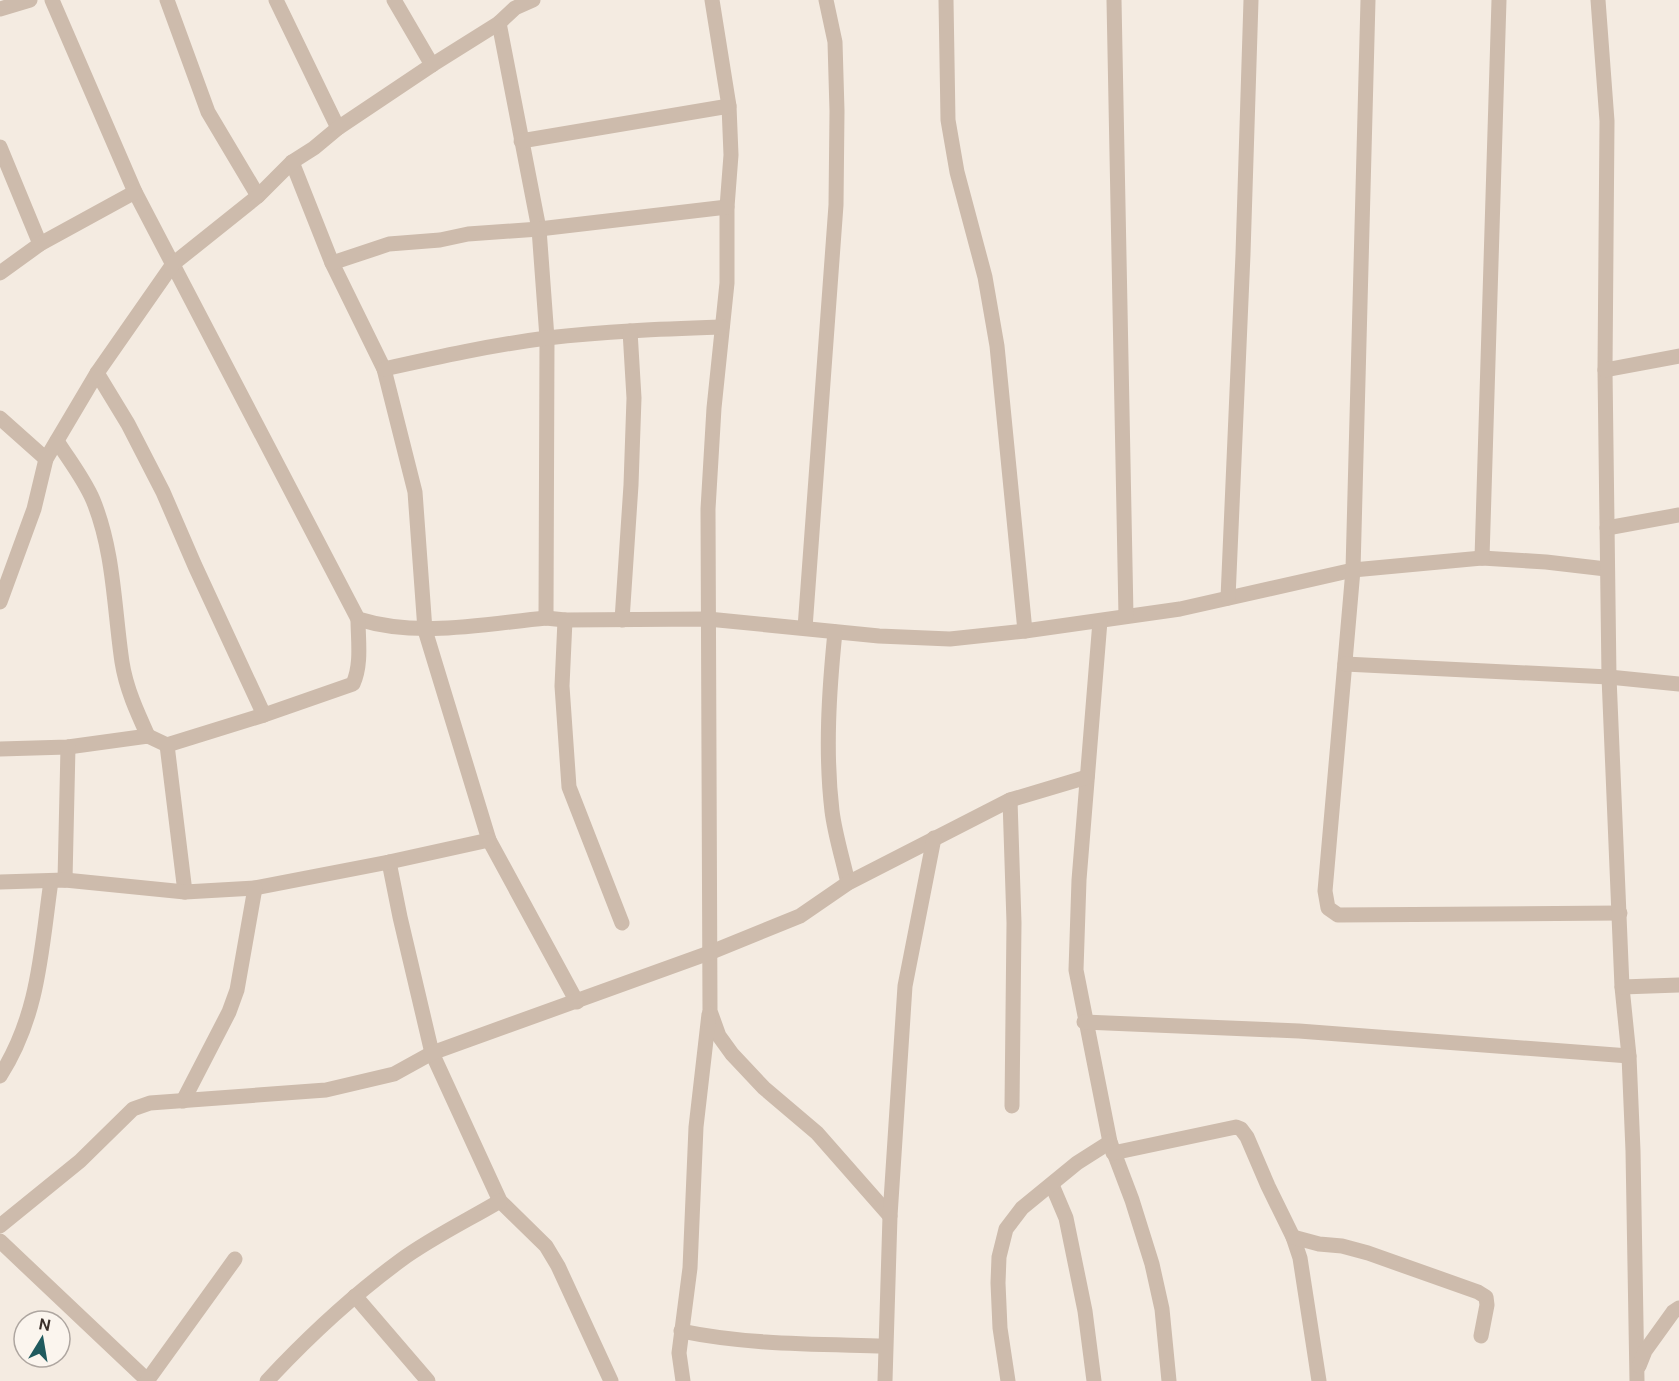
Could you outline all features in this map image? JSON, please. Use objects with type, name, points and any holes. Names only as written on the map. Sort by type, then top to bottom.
[{"type":"street","points":[[0,9],[30,0]]},
{"type":"street","points":[[0,749],[68,747],[148,736],[168,745],[353,684],[358,665],[358,619],[135,192],[52,0]]},
{"type":"street","points":[[167,0],[195,82],[208,112],[258,196]]},
{"type":"street","points":[[276,0],[338,128]]},
{"type":"street","points":[[394,0],[432,65]]},
{"type":"street","points":[[0,602],[34,509],[46,459],[97,373],[173,264],[258,196],[292,162],[314,148],[338,128],[499,23],[514,4],[533,0]]},
{"type":"street","points":[[679,1381],[681,1330],[690,1268],[696,1127],[710,1011],[708,509],[727,283],[730,155],[729,106],[712,0]]},
{"type":"street","points":[[805,628],[836,205],[835,42],[826,0]]},
{"type":"street","points":[[946,0],[948,120],[957,172],[985,277],[997,346],[1009,447],[1025,631]]},
{"type":"street","points":[[1114,0],[1126,616]]},
{"type":"street","points":[[1228,598],[1244,242],[1251,0]]},
{"type":"street","points":[[1368,0],[1353,570],[1325,891],[1328,908],[1338,915],[1620,914]]},
{"type":"street","points":[[1482,558],[1499,0]]},
{"type":"street","points":[[1598,0],[1607,121],[1605,370],[1609,677],[1622,987],[1629,1056],[1634,1151],[1637,1376]]},
{"type":"street","points":[[499,23],[539,230],[547,338],[546,618]]},
{"type":"street","points":[[522,141],[729,106]]},
{"type":"street","points":[[0,147],[40,244]]},
{"type":"street","points":[[292,162],[332,263],[384,369],[415,492],[425,630],[489,840],[577,1002]]},
{"type":"street","points":[[0,273],[40,244],[135,192]]},
{"type":"street","points":[[332,263],[389,244],[440,240],[468,234],[539,230],[727,207]]},
{"type":"street","points":[[384,369],[547,338],[722,327]]},
{"type":"street","points":[[622,620],[632,485],[634,398],[630,331]]},
{"type":"street","points":[[1605,370],[1679,356]]},
{"type":"street","points":[[97,373],[128,424],[163,492],[264,715]]},
{"type":"street","points":[[0,418],[46,459]]},
{"type":"street","points":[[57,441],[92,499],[104,533],[122,664],[130,695],[148,736]]},
{"type":"street","points":[[1607,528],[1679,515]]},
{"type":"street","points":[[358,619],[378,625],[425,630],[546,618],[565,621],[708,619],[835,632],[950,639],[1180,609],[1353,570],[1482,558],[1606,569]]},
{"type":"street","points":[[565,621],[562,686],[569,787],[622,922]]},
{"type":"street","points":[[1100,621],[1079,880],[1076,970],[1084,1022],[1112,1148],[1132,1200],[1152,1264],[1162,1309],[1169,1381]]},
{"type":"street","points":[[835,632],[828,730],[832,813],[848,884]]},
{"type":"street","points":[[1345,664],[1609,677],[1679,684]]},
{"type":"street","points":[[168,745],[185,892]]},
{"type":"street","points":[[0,1076],[13,1057],[34,998],[58,880],[68,747]]},
{"type":"street","points":[[0,1226],[80,1161],[133,1109],[150,1103],[326,1090],[394,1074],[432,1053],[709,954],[800,916],[848,884],[1010,800],[1087,777]]},
{"type":"street","points":[[1010,800],[1014,923],[1012,1106]]},
{"type":"street","points":[[885,1381],[884,1346],[890,1216],[905,986],[934,838]]},
{"type":"street","points":[[0,882],[58,880],[185,892],[255,888],[489,840]]},
{"type":"street","points":[[389,862],[432,1053],[500,1201],[546,1246],[558,1266],[611,1381]]},
{"type":"street","points":[[183,1101],[229,1012],[237,990],[255,888]]},
{"type":"street","points":[[1622,987],[1679,985]]},
{"type":"street","points":[[710,1011],[719,1036],[732,1054],[764,1088],[817,1133],[890,1216]]},
{"type":"street","points":[[1084,1022],[1299,1031],[1629,1056]]},
{"type":"street","points":[[1008,1381],[1000,1328],[999,1257],[1006,1229],[1022,1208],[1077,1163],[1112,1148],[1236,1127],[1241,1129],[1247,1137],[1293,1237],[1300,1258],[1319,1381]]},
{"type":"street","points":[[1052,1185],[1066,1218],[1085,1311],[1094,1381]]},
{"type":"street","points":[[267,1381],[297,1349],[355,1296],[403,1259],[500,1201]]},
{"type":"street","points":[[1293,1237],[1368,1253],[1478,1292],[1486,1297],[1487,1305],[1481,1336]]},
{"type":"street","points":[[0,1242],[147,1381],[235,1259]]},
{"type":"street","points":[[355,1296],[428,1381]]},
{"type":"street","points":[[1637,1376],[1646,1351],[1673,1312],[1679,1308]]},
{"type":"street","points":[[681,1330],[710,1337],[759,1341],[884,1346]]}]
